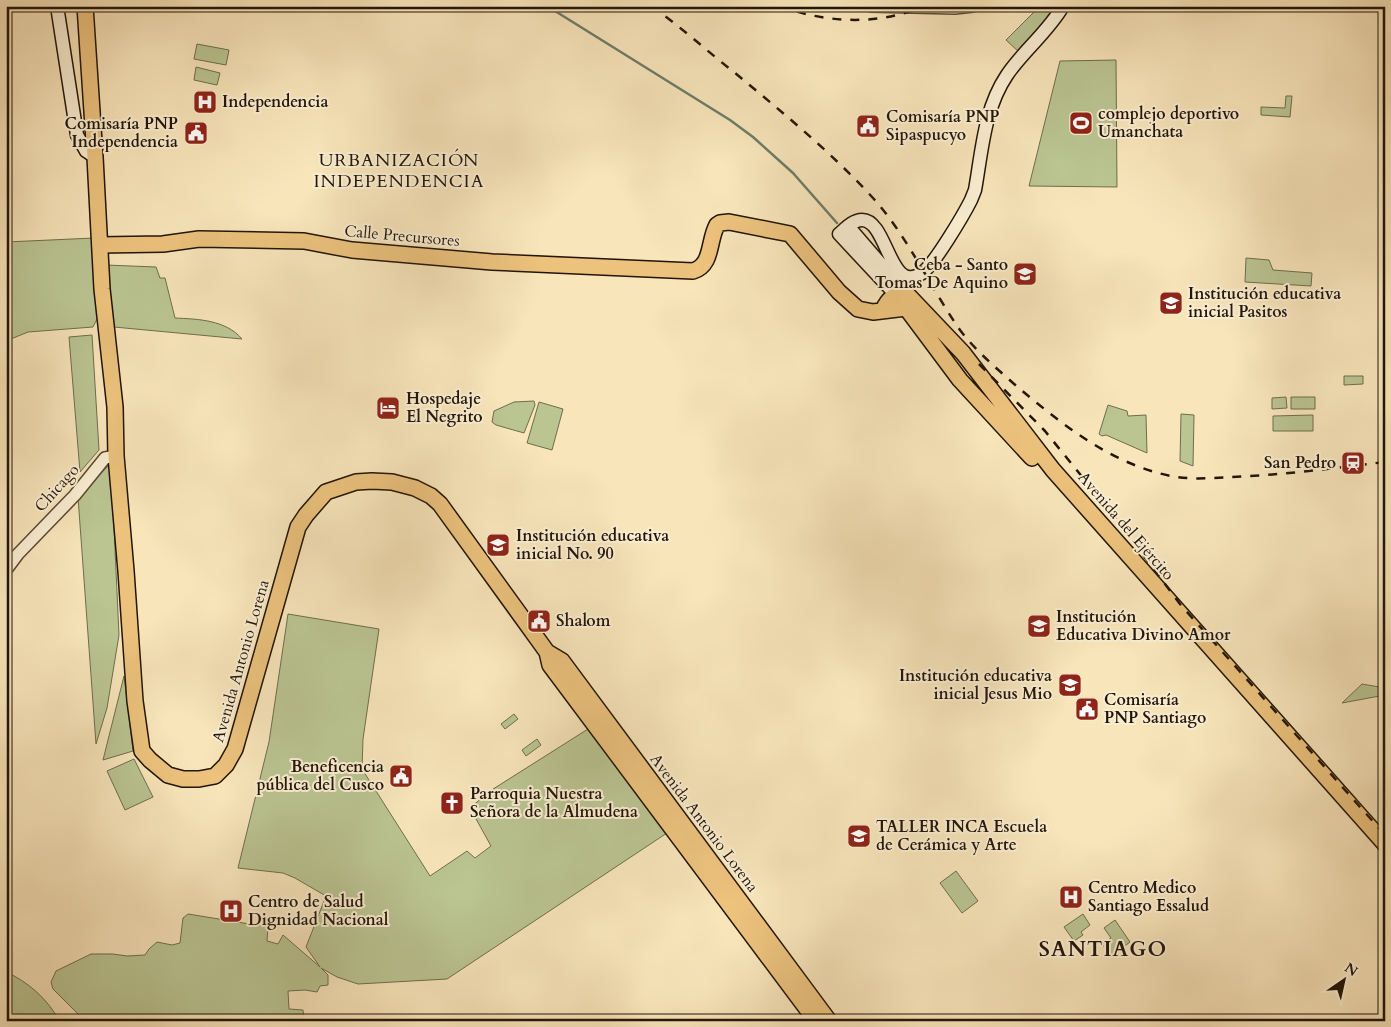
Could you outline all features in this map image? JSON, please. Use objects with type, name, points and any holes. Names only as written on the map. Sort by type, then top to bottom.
[{"type":"main road","points":[[57,6],[77,135],[86,151],[95,157]]},
{"type":"main road","name":"Avenida Antonio Lorena","points":[[84,6],[105,330],[115,407],[116,456],[135,701],[142,751],[168,775],[183,779],[215,776],[226,765],[235,749],[298,527],[326,492],[342,486],[356,482],[372,481],[392,482],[415,488],[431,496],[440,504],[547,652],[550,665],[816,1021]]},
{"type":"main road","name":"Avenida del Ejército","points":[[1061,9],[1008,73],[995,93],[989,112],[975,190],[971,200],[926,270],[913,277],[902,274],[894,264],[877,230],[869,221],[860,220],[844,230],[905,299],[963,353],[1053,470],[1385,844]]},
{"type":"main road","name":"Calle Precursores","points":[[100,245],[163,244],[199,239],[304,240],[352,250],[492,262],[693,271],[701,269],[706,264],[714,230],[720,223],[729,222],[790,234],[839,292],[858,309],[865,311],[883,310],[905,299]]},
{"type":"main road","name":"Avenida del Ejército","points":[[905,299],[960,380],[1041,468],[1266,721],[1277,730],[1306,767],[1385,856]]},
{"type":"main road","name":"Avenida Antonio Lorena","points":[[547,652],[562,661],[829,1021]]},
{"type":"street","points":[[871,6],[955,8],[973,6]]},
{"type":"street","name":"Chicago","points":[[6,570],[18,554],[75,494],[105,458],[116,456]]},
{"type":"green space","points":[[1040,6],[1057,6],[1019,52],[1006,40]]},
{"type":"green space","points":[[197,44],[229,50],[226,65],[194,59]]},
{"type":"green space","name":"complejo deportivo Umanchata","points":[[1116,60],[1117,187],[1029,186],[1060,61]]},
{"type":"green space","points":[[196,67],[220,73],[217,85],[194,80]]},
{"type":"green space","points":[[1286,96],[1292,96],[1290,117],[1261,115],[1261,107],[1285,108]]},
{"type":"green space","points":[[94,238],[98,317],[93,327],[28,332],[6,341],[6,242]]},
{"type":"green space","points":[[1246,258],[1269,260],[1273,270],[1312,273],[1311,286],[1245,282]]},
{"type":"green space","points":[[106,265],[156,267],[160,278],[165,278],[175,318],[202,320],[220,324],[242,339],[114,327]]},
{"type":"green space","points":[[92,335],[99,450],[80,472],[69,337]]},
{"type":"green space","points":[[1344,376],[1363,376],[1363,384],[1344,385]]},
{"type":"green space","points":[[1286,397],[1287,408],[1272,409],[1272,398]]},
{"type":"green space","points":[[1291,397],[1315,397],[1315,409],[1291,409]]},
{"type":"green space","points":[[534,401],[535,405],[524,433],[496,425],[492,422],[494,411],[514,402]]},
{"type":"green space","points":[[539,402],[563,409],[552,450],[527,443]]},
{"type":"green space","points":[[1108,405],[1127,411],[1128,416],[1146,415],[1147,453],[1106,435],[1102,436],[1099,434]]},
{"type":"green space","points":[[1181,414],[1194,415],[1193,466],[1180,461]]},
{"type":"green space","points":[[1313,415],[1313,431],[1273,431],[1273,416]]},
{"type":"green space","points":[[111,463],[119,635],[107,708],[96,744],[78,497]]},
{"type":"green space","points":[[288,614],[379,629],[363,739],[362,769],[430,876],[467,851],[475,858],[491,846],[470,808],[490,791],[588,729],[667,833],[447,979],[358,984],[337,977],[321,968],[328,975],[328,985],[320,986],[317,992],[305,990],[288,991],[289,1009],[303,1010],[304,1021],[85,1021],[53,989],[51,982],[56,971],[91,954],[145,955],[157,942],[172,945],[180,943],[183,918],[188,914],[268,927],[267,941],[278,944],[283,935],[320,967],[306,947],[326,896],[283,873],[238,868],[269,742]]},
{"type":"green space","points":[[124,676],[133,751],[103,760]]},
{"type":"green space","points":[[1362,684],[1385,688],[1385,695],[1342,703]]},
{"type":"green space","points":[[514,714],[518,719],[505,729],[501,724]]},
{"type":"green space","points":[[537,739],[541,745],[526,756],[522,750]]},
{"type":"green space","points":[[134,759],[153,797],[125,810],[107,771]]},
{"type":"green space","points":[[956,871],[978,901],[962,913],[940,883]]},
{"type":"green space","points":[[1083,914],[1090,925],[1081,932],[1083,935],[1074,941],[1064,927]]},
{"type":"green space","points":[[1115,920],[1130,942],[1111,956],[1102,944],[1111,938],[1104,928]]},
{"type":"green space","points":[[6,972],[37,992],[55,1013],[59,1021],[6,1021]]},
{"type":"waterway","points":[[547,6],[730,120],[753,137],[793,173],[837,223]]},
{"type":"railway","points":[[651,6],[683,30],[788,118],[857,181],[886,213],[949,314],[972,344],[1030,398],[1086,440],[1127,462],[1171,476],[1186,478],[1270,475],[1385,462]]},
{"type":"railway","points":[[780,6],[815,16],[852,20],[889,17],[924,6]]},
{"type":"railway","points":[[979,364],[1045,431],[1113,515],[1180,604],[1385,835]]},
{"type":"place","name":"Independencia","points":[[205,102]]},
{"type":"place","name":"complejo deportivo Umanchata","points":[[1081,123]]},
{"type":"place","name":"Comisaría PNP Sipaspucyo","points":[[868,126]]},
{"type":"place","name":"Comisaría PNP Independencia","points":[[196,133]]},
{"type":"place","name":"Ceba - Santo Tomas De Aquino","points":[[1025,274]]},
{"type":"place","name":"Institución educativa inicial Pasitos","points":[[1171,303]]},
{"type":"place","name":"Hospedaje El Negrito","points":[[388,408]]},
{"type":"place","name":"San Pedro","points":[[1353,463]]},
{"type":"place","name":"Institución educativa inicial No. 90","points":[[498,545]]},
{"type":"place","name":"Shalom","points":[[539,621]]},
{"type":"place","name":"Institución Educativa Divino Amor","points":[[1039,626]]},
{"type":"place","name":"Institución educativa inicial Jesus Mio","points":[[1070,685]]},
{"type":"place","name":"Comisaría PNP Santiago","points":[[1087,709]]},
{"type":"place","name":"Beneficencia pública del Cusco","points":[[401,776]]},
{"type":"place","name":"Parroquia Nuestra Señora de la Almudena","points":[[452,803]]},
{"type":"place","name":"TALLER INCA Escuela de Cerámica y Arte","points":[[859,836]]},
{"type":"place","name":"Centro Medico Santiago Essalud","points":[[1071,897]]},
{"type":"place","name":"Centro de Salud Dignidad Nacional","points":[[231,911]]},
{"type":"district","name":"URBANIZACIÓN INDEPENDENCIA","points":[[399,170]]},
{"type":"district","name":"SANTIAGO","points":[[1103,949]]}]
